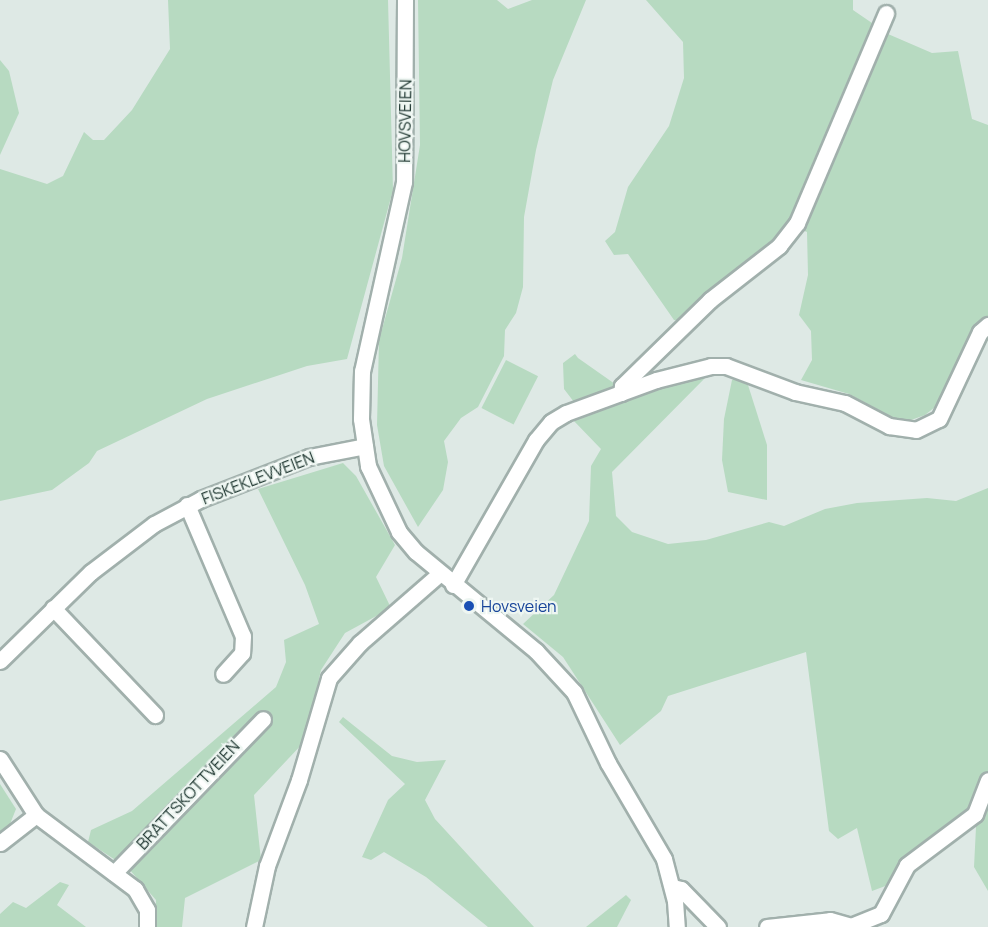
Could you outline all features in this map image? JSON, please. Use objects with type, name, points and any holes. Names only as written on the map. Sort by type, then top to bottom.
[{"type":"street","name":"HOVSVEIEN","points":[[405,0],[404,182],[365,346],[360,398],[364,446],[375,485],[399,532],[440,574],[536,651],[568,684],[659,849],[673,887],[677,927]]},
{"type":"street","points":[[621,393],[622,386],[730,282],[779,246],[798,223],[886,13]]},
{"type":"street","points":[[453,585],[540,433],[566,413],[651,381],[711,366],[726,366],[795,392],[845,403],[889,426],[916,430],[939,419],[980,332],[988,325]]},
{"type":"street","points":[[641,368],[651,381]]},
{"type":"street","name":"FISKEKLEVVEIEN","points":[[0,661],[120,546],[187,505],[309,457],[364,446]]},
{"type":"street","name":"FISKEKLEVVEIEN","points":[[187,505],[243,636],[242,653],[223,674]]},
{"type":"street","points":[[254,927],[267,866],[299,780],[329,678],[360,643],[440,574]]},
{"type":"street","points":[[53,608],[155,715]]},
{"type":"street","name":"BRATTSKOTTVEIEN","points":[[114,873],[231,748],[263,719]]},
{"type":"street","points":[[0,759],[36,814],[114,873],[142,898],[147,927]]},
{"type":"street","points":[[767,927],[830,920],[851,926],[881,914],[907,865],[975,814],[988,780]]},
{"type":"street","points":[[0,843],[36,814]]},
{"type":"street","points":[[673,887],[681,889],[718,927]]},
{"type":"green space","points":[[168,0],[388,0],[393,190],[347,359],[307,366],[207,399],[97,451],[89,463],[52,490],[0,501],[0,169],[47,184],[63,176],[84,132],[93,140],[104,140],[132,110],[170,49]]},
{"type":"green space","points":[[418,0],[497,0],[508,9],[532,0],[586,0],[553,80],[536,150],[524,217],[523,287],[516,313],[505,330],[504,356],[478,407],[461,418],[444,441],[448,462],[443,490],[418,527],[384,466],[377,425],[379,340],[402,258],[420,145]]},
{"type":"green space","points":[[646,0],[853,0],[853,10],[888,34],[932,53],[958,51],[972,119],[988,125],[988,317],[976,325],[940,403],[925,415],[903,423],[849,394],[801,380],[812,360],[811,331],[799,315],[808,275],[807,232],[788,224],[776,239],[680,321],[674,320],[628,254],[614,255],[605,241],[615,232],[628,187],[669,126],[684,78],[683,42]]},
{"type":"green space","points":[[0,60],[9,71],[19,113],[0,155]]},
{"type":"green space","points":[[575,354],[615,384],[598,397],[574,402],[564,389],[563,363]]},
{"type":"green space","points":[[506,360],[538,376],[514,424],[481,408]]},
{"type":"green space","points":[[705,372],[705,378],[612,472],[616,516],[632,532],[668,544],[706,540],[769,522],[784,526],[825,509],[857,503],[927,498],[956,501],[988,488],[988,891],[974,867],[976,827],[950,827],[888,885],[872,891],[857,828],[838,839],[829,831],[806,652],[668,696],[661,711],[620,745],[563,657],[523,624],[554,595],[589,521],[591,466],[601,449],[573,420]]},
{"type":"green space","points":[[739,377],[748,385],[767,445],[767,500],[728,492],[722,460],[724,419],[732,380]]},
{"type":"green space","points":[[343,463],[356,476],[395,545],[376,577],[391,608],[345,633],[321,670],[305,741],[254,795],[261,860],[185,898],[182,927],[156,927],[156,900],[129,869],[88,842],[91,830],[132,811],[276,687],[286,662],[284,640],[319,624],[305,585],[258,489]]},
{"type":"green space","points":[[343,717],[392,756],[417,762],[446,760],[425,800],[435,819],[534,927],[488,927],[426,877],[384,852],[371,860],[362,857],[388,800],[405,784],[339,722]]},
{"type":"green space","points":[[0,784],[16,809],[10,824],[0,832]]},
{"type":"green space","points":[[60,882],[69,885],[57,905],[86,927],[0,927],[0,914],[13,902],[26,908]]},
{"type":"green space","points":[[626,895],[631,900],[617,927],[586,927]]},
{"type":"place","name":"Hovsveien","points":[[469,606]]}]
